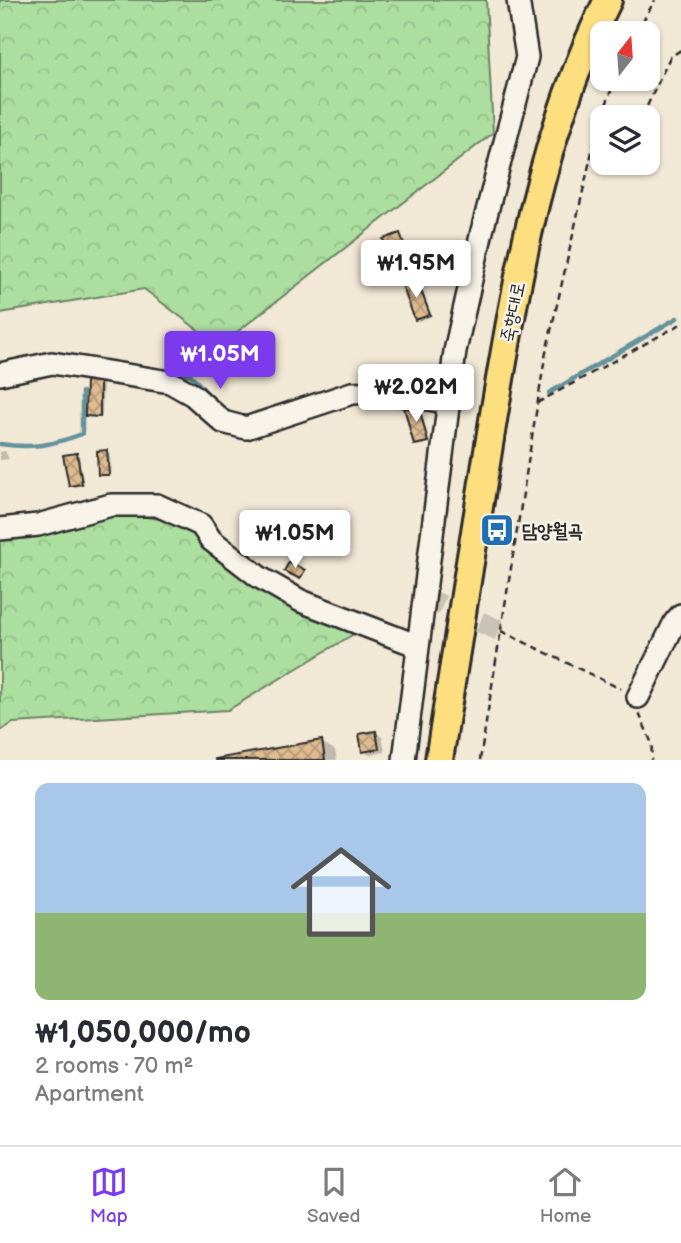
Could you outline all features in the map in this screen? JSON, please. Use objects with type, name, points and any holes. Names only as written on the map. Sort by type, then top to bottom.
[{"type":"main road","name":"죽향대로","points":[[439,760],[503,358],[529,229],[561,113],[605,6]]},
{"type":"street","points":[[404,760],[454,351],[527,57],[518,0]]},
{"type":"street","points":[[0,374],[51,363],[170,382],[193,395],[223,422],[246,428],[352,393],[379,393],[448,402]]},
{"type":"street","points":[[0,529],[38,525],[111,505],[157,505],[201,525],[211,540],[259,577],[301,601],[418,646]]},
{"type":"street","points":[[638,697],[681,615]]},
{"type":"path","points":[[643,21],[654,0]]},
{"type":"path","points":[[648,105],[670,57],[681,50]]},
{"type":"path","points":[[480,760],[545,357],[590,160]]},
{"type":"path","points":[[537,403],[681,324]]},
{"type":"path","points":[[501,631],[638,697],[640,716],[652,744],[651,760]]},
{"type":"green space","points":[[0,0],[486,0],[493,133],[219,346],[144,289],[0,313]]},
{"type":"green space","points":[[132,515],[201,525],[239,548],[357,632],[228,710],[13,723],[0,731],[0,531]]},
{"type":"building","points":[[400,233],[416,276],[400,282],[383,239]]},
{"type":"building","points":[[417,279],[430,315],[415,320],[402,285]]},
{"type":"building","points":[[86,380],[100,380],[100,417],[85,416]]},
{"type":"building","points":[[418,403],[428,442],[414,445],[404,407]]},
{"type":"building","points":[[107,450],[109,475],[98,475],[97,451]]},
{"type":"building","points":[[77,453],[82,484],[69,486],[63,455]]},
{"type":"building","points":[[289,562],[305,570],[300,579],[284,571]]},
{"type":"building","points":[[376,731],[379,749],[362,752],[359,734]]},
{"type":"building","points":[[322,740],[325,760],[215,760],[215,759]]},
{"type":"waterway","points":[[549,393],[677,318]]},
{"type":"waterway","points":[[172,372],[191,375],[214,401]]},
{"type":"waterway","points":[[418,387],[441,388]]},
{"type":"waterway","points":[[0,444],[42,445],[82,434],[82,392]]},
{"type":"tunnel","points":[[423,597],[501,631]]},
{"type":"place","name":"담양월곡","points":[[497,530]]}]
